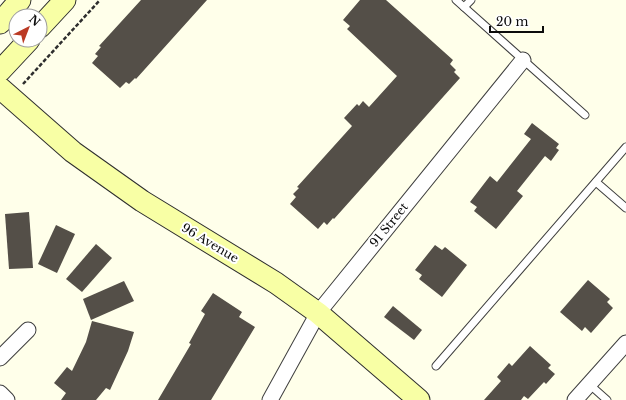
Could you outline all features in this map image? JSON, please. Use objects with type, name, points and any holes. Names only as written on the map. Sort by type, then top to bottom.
[{"type":"street","points":[[0,23],[20,0]]},
{"type":"street","points":[[48,19],[65,0]]},
{"type":"street","points":[[0,71],[22,48]]},
{"type":"street","name":"91 Street","points":[[270,400],[318,313],[523,60]]},
{"type":"street","name":"96 Avenue","points":[[0,88],[74,152],[142,201],[276,283],[318,313],[419,400]]},
{"type":"street","points":[[0,358],[28,330]]},
{"type":"street","points":[[576,400],[626,342]]},
{"type":"street","points":[[0,393],[7,400]]},
{"type":"lane","points":[[456,0],[585,115]]},
{"type":"lane","points":[[464,7],[471,0]]},
{"type":"lane","points":[[436,366],[626,147]]},
{"type":"lane","points":[[596,182],[626,208]]},
{"type":"lane","points":[[589,384],[606,400]]},
{"type":"path","points":[[32,75],[100,0]]},
{"type":"building","points":[[141,0],[207,0],[136,79],[135,78],[129,84],[126,82],[120,88],[92,63],[98,56],[95,54],[101,47],[99,46]]},
{"type":"building","points":[[360,0],[386,0],[453,60],[450,64],[456,70],[454,72],[460,78],[334,219],[333,218],[327,225],[324,222],[318,229],[290,204],[296,197],[293,194],[299,188],[297,187],[352,126],[344,118],[357,104],[359,106],[363,101],[369,107],[397,76],[347,29],[350,26],[343,20]]},
{"type":"building","points":[[532,123],[559,144],[556,148],[559,150],[551,161],[545,156],[517,191],[523,196],[496,229],[474,211],[477,207],[470,202],[490,176],[497,182],[531,139],[524,134]]},
{"type":"building","points":[[29,212],[33,268],[9,269],[5,214]]},
{"type":"building","points":[[56,225],[75,234],[57,273],[38,264]]},
{"type":"building","points":[[96,244],[112,258],[82,292],[66,279]]},
{"type":"building","points":[[435,245],[442,250],[445,247],[467,265],[442,297],[419,279],[422,275],[415,270]]},
{"type":"building","points":[[588,280],[610,299],[607,302],[613,308],[591,333],[585,327],[582,331],[560,312]]},
{"type":"building","points":[[124,281],[134,301],[91,320],[83,299]]},
{"type":"building","points":[[213,293],[242,312],[239,317],[255,327],[211,400],[158,400],[191,344],[189,343],[205,314],[201,311]]},
{"type":"building","points":[[393,306],[422,330],[414,340],[384,317]]},
{"type":"building","points":[[92,321],[134,332],[128,351],[110,390],[106,388],[96,400],[61,400],[66,393],[54,383],[67,367],[72,371],[86,342]]},
{"type":"building","points":[[530,346],[551,365],[548,368],[555,374],[546,384],[544,382],[528,399],[524,396],[521,400],[484,400],[501,381],[497,377],[509,363],[512,366]]}]
